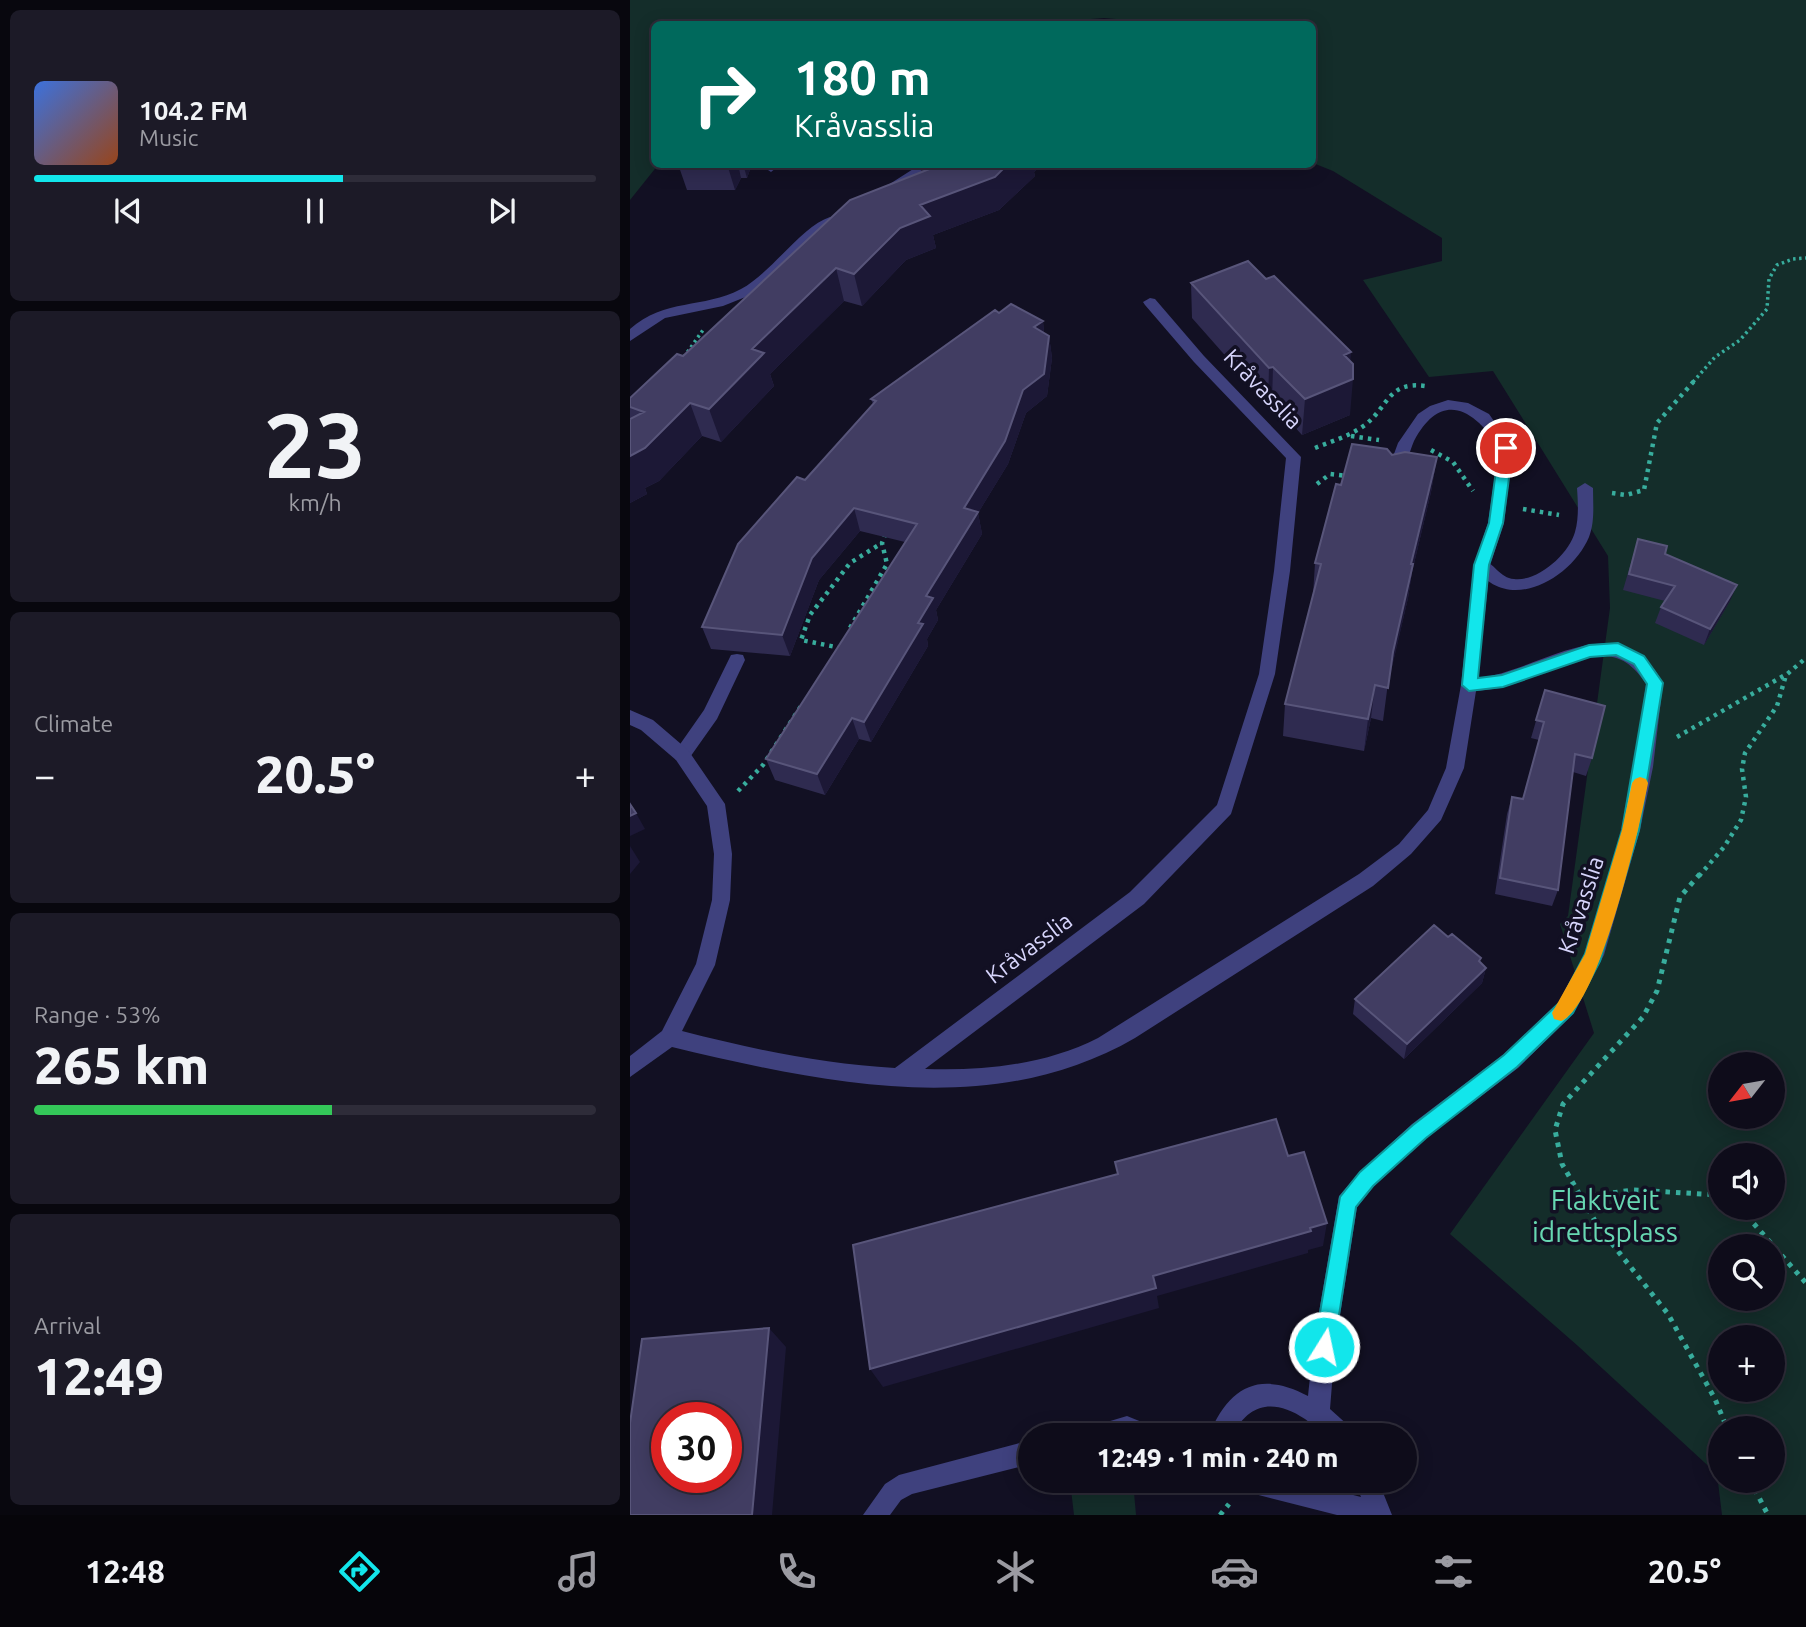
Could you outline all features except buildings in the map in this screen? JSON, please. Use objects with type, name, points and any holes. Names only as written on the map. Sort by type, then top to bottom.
[{"type":"street","points":[[874,196],[924,168]]},
{"type":"street","points":[[630,337],[653,317],[675,308],[746,293],[807,239],[841,215]]},
{"type":"street","name":"Kråvasslia","points":[[897,1078],[1137,898],[1225,809],[1267,674],[1294,457],[1199,359],[1150,302]]},
{"type":"street","points":[[669,1037],[773,1062],[897,1078],[969,1078],[1035,1070],[1089,1053],[1128,1032],[1366,880],[1405,849],[1434,815],[1455,768],[1469,685],[1482,565],[1496,523],[1506,448],[1479,412],[1448,404],[1431,410],[1416,423],[1404,447],[1393,483]]},
{"type":"street","points":[[1482,565],[1503,582],[1514,585],[1539,579],[1555,569],[1573,551],[1581,536],[1585,519],[1585,488]]},
{"type":"street","name":"Kråvasslia","points":[[1318,1412],[1324,1347],[1347,1203],[1367,1179],[1419,1131],[1511,1061],[1566,1008],[1594,955],[1631,830],[1649,735],[1655,683],[1639,660],[1618,649],[1589,651],[1503,681],[1469,685]]},
{"type":"street","points":[[682,755],[711,714],[737,660]]},
{"type":"street","points":[[630,717],[647,725],[682,755],[716,804],[723,855],[721,900],[705,965],[669,1037],[630,1069]]},
{"type":"street","points":[[1225,1423],[1247,1400],[1258,1394],[1280,1395],[1318,1412],[1329,1423]]},
{"type":"street","points":[[875,1515],[893,1492],[907,1483],[1018,1455]]},
{"type":"street","points":[[1296,1493],[1380,1515]]},
{"type":"street","points":[[1371,1493],[1380,1515]]},
{"type":"path","points":[[1585,488],[1626,495],[1644,491],[1657,423],[1715,358],[1741,340],[1767,309],[1767,288],[1772,268],[1781,261],[1806,258]]},
{"type":"path","points":[[1294,457],[1350,436],[1369,423],[1381,410],[1388,395],[1398,388],[1417,384],[1436,388],[1448,404]]},
{"type":"path","points":[[1350,436],[1380,438],[1379,443]]},
{"type":"path","points":[[1404,447],[1435,451],[1453,462],[1479,504],[1496,523]]},
{"type":"path","points":[[1289,506],[1330,474],[1358,477]]},
{"type":"path","points":[[1513,508],[1549,513]]},
{"type":"path","points":[[837,658],[887,564],[882,543],[886,531]]},
{"type":"path","points":[[842,648],[801,640],[810,614],[849,563],[882,543]]},
{"type":"path","points":[[1649,735],[1675,738],[1786,675],[1806,658]]},
{"type":"path","points":[[1722,1416],[1668,1314],[1598,1226],[1562,1164],[1555,1130],[1563,1104],[1643,1017],[1648,1008],[1657,990],[1680,897],[1724,847],[1741,820],[1746,797],[1742,769],[1745,753],[1777,706],[1786,675]]},
{"type":"path","points":[[716,804],[739,790],[763,765],[810,694]]},
{"type":"path","points":[[1583,1197],[1599,1192],[1642,1191],[1708,1194]]},
{"type":"path","points":[[1751,1220],[1806,1283]]},
{"type":"path","points":[[1757,1493],[1768,1515]]},
{"type":"green space","name":"Flaktveit idrettsplass","points":[[630,0],[1806,0],[1806,1515],[1722,1515],[1719,1493],[1785,1493],[1785,1416],[1708,1416],[1708,1466],[1578,1346],[1450,1234],[1594,1033],[1560,924],[1568,916],[1610,608],[1608,556],[1493,371],[1429,377],[1363,280],[1442,261],[1442,238],[1333,171],[1316,164],[1316,21],[1139,21],[1104,18],[1065,21],[651,21],[651,168],[656,168],[630,200]]},
{"type":"green space","points":[[1071,1493],[1134,1493],[1136,1515],[1074,1515]]},
{"type":"slow traffic","points":[[1561,1013],[1594,955],[1631,830],[1640,783]]},
{"type":"route","points":[[1324,1347],[1347,1203],[1367,1179],[1419,1131],[1511,1061],[1566,1008],[1594,955],[1631,830],[1644,767],[1655,683],[1639,660],[1618,649],[1589,651],[1548,663],[1503,681],[1469,685],[1482,565],[1496,523],[1506,448]]}]
